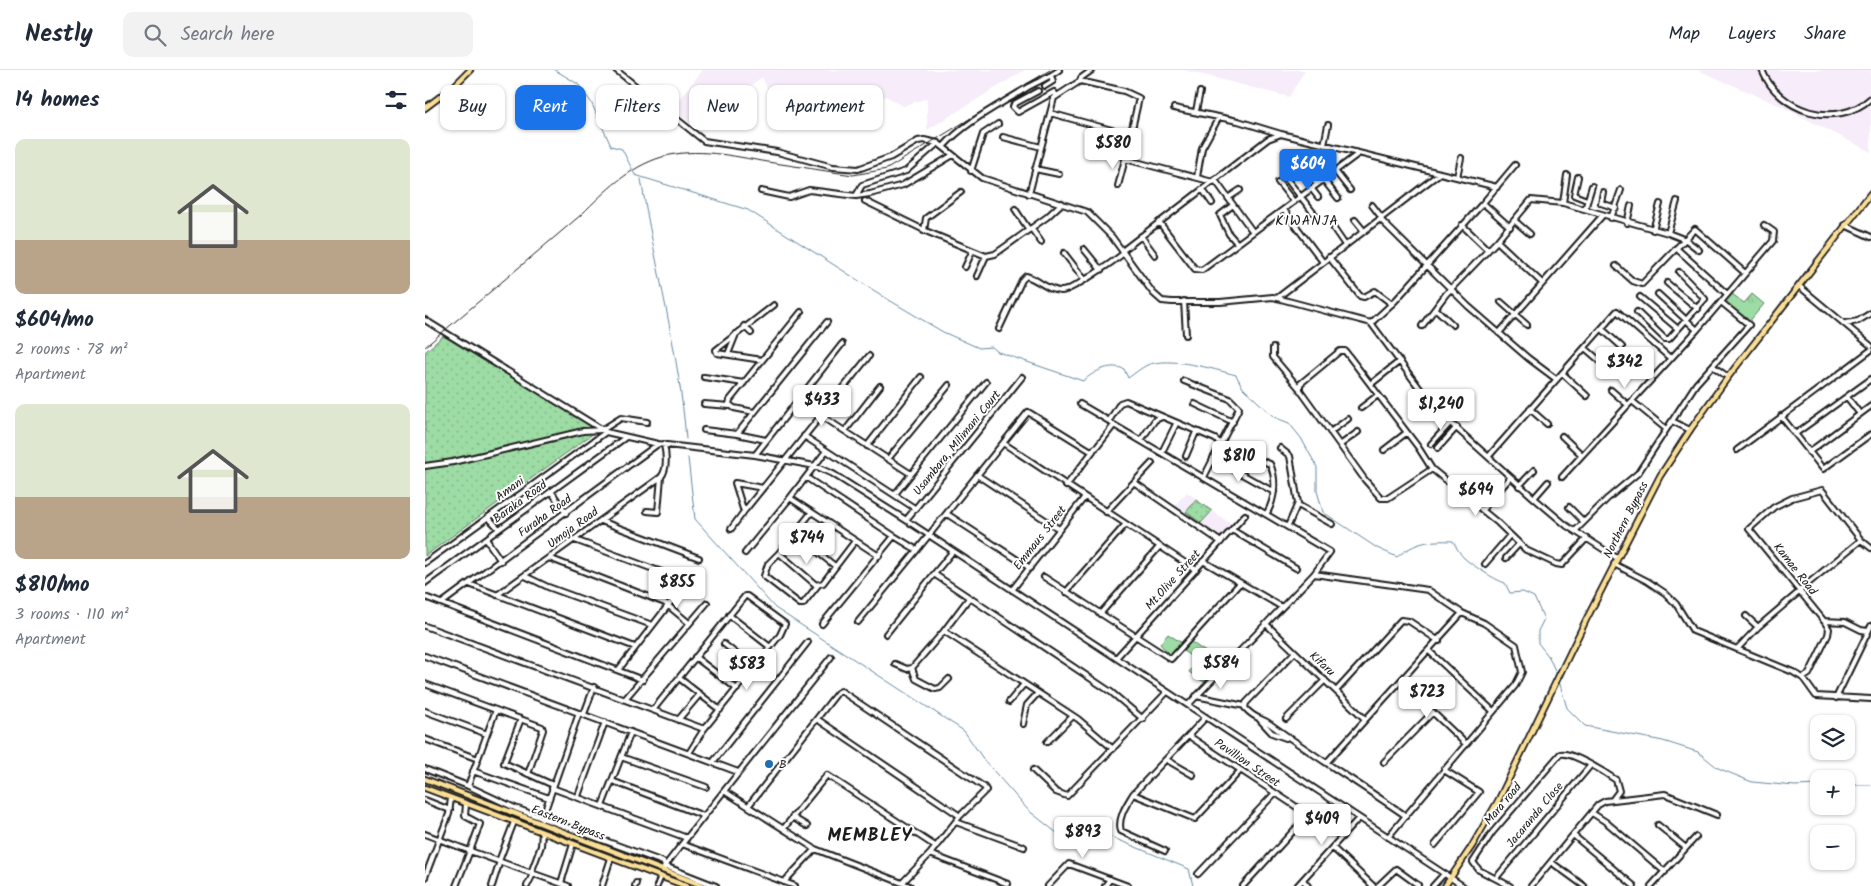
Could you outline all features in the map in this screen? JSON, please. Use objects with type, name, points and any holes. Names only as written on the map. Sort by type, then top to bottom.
[{"type":"main road","points":[[425,108],[453,87],[470,70]]},
{"type":"main road","name":"Northern Bypass","points":[[1445,886],[1485,824],[1617,558],[1660,476],[1728,377],[1845,225],[1870,196]]},
{"type":"main road","name":"Eastern Bypass","points":[[425,779],[540,824],[664,868],[704,886]]},
{"type":"main road","name":"Eastern Bypass","points":[[425,788],[686,886]]},
{"type":"main road","points":[[680,884],[683,877]]},
{"type":"street","points":[[616,70],[707,142],[777,152],[833,166],[858,169],[891,157],[918,141],[924,140],[938,143],[982,178],[1087,212],[1103,226],[1159,299],[1169,302],[1220,302],[1277,298],[1371,324],[1435,409],[1489,456],[1519,486],[1567,526],[1617,558]]},
{"type":"street","points":[[943,147],[977,118],[1059,70]]},
{"type":"street","points":[[1029,194],[1056,95],[1080,81],[1081,78],[1092,70]]},
{"type":"street","points":[[1762,70],[1768,82],[1779,96],[1791,105],[1806,111],[1825,114],[1845,112],[1871,98]]},
{"type":"street","points":[[1045,86],[1053,81],[1051,76]]},
{"type":"street","points":[[1080,81],[1124,91],[1139,98],[1118,186]]},
{"type":"street","points":[[1038,91],[1014,104],[1013,107],[1018,112],[1048,94],[1054,92],[1056,95]]},
{"type":"street","points":[[1196,112],[1200,92]]},
{"type":"street","points":[[1174,108],[1219,117],[1358,154],[1497,187]]},
{"type":"street","points":[[1050,113],[1130,135]]},
{"type":"street","points":[[1197,177],[1202,148],[1219,117]]},
{"type":"street","points":[[971,171],[983,134],[998,124]]},
{"type":"street","points":[[1324,145],[1329,125]]},
{"type":"street","points":[[999,329],[1021,280],[1026,276],[1062,291],[1101,270],[1141,236],[1268,139],[1281,134]]},
{"type":"street","points":[[1003,137],[1041,148]]},
{"type":"street","points":[[857,196],[860,187],[906,171],[938,143]]},
{"type":"street","points":[[1159,222],[1198,271],[1207,268],[1358,154]]},
{"type":"street","points":[[761,191],[789,197],[809,190],[857,196],[870,194],[903,185],[953,155]]},
{"type":"street","points":[[1125,158],[1214,181],[1253,232]]},
{"type":"street","points":[[1457,177],[1461,158]]},
{"type":"street","points":[[1302,162],[1317,184]]},
{"type":"street","points":[[1371,324],[1428,265],[1515,165]]},
{"type":"street","points":[[1035,169],[1059,174]]},
{"type":"street","points":[[1335,171],[1350,190]]},
{"type":"street","points":[[1277,298],[1440,174]]},
{"type":"street","points":[[1563,203],[1567,175]]},
{"type":"street","points":[[1285,176],[1316,216]]},
{"type":"street","points":[[1575,206],[1574,195],[1578,177]]},
{"type":"street","points":[[1323,179],[1338,198]]},
{"type":"street","points":[[1278,182],[1294,202]]},
{"type":"street","points":[[870,194],[871,183]]},
{"type":"street","points":[[1585,209],[1592,186]]},
{"type":"street","points":[[1311,188],[1318,197]]},
{"type":"street","points":[[1203,190],[1212,203]]},
{"type":"street","points":[[1228,198],[1240,190]]},
{"type":"street","points":[[1611,218],[1621,190]]},
{"type":"street","points":[[924,231],[926,218],[961,192]]},
{"type":"street","points":[[1603,192],[1601,203],[1616,208]]},
{"type":"street","points":[[1574,195],[1587,200]]},
{"type":"street","points":[[1422,326],[1452,288],[1510,227],[1533,199],[1575,206],[1602,216],[1668,233],[1684,239],[1699,250]]},
{"type":"street","points":[[1668,233],[1677,200]]},
{"type":"street","points":[[865,201],[924,231],[985,256],[995,254],[1062,203]]},
{"type":"street","points":[[1483,203],[1510,227]]},
{"type":"street","points":[[1653,230],[1660,204]]},
{"type":"street","points":[[1233,205],[1220,215],[1229,234],[1237,244]]},
{"type":"street","points":[[1373,206],[1381,219],[1499,333],[1556,379]]},
{"type":"street","points":[[1627,222],[1631,206]]},
{"type":"street","points":[[1015,209],[1041,242]]},
{"type":"street","points":[[1283,210],[1323,262]]},
{"type":"street","points":[[1499,333],[1541,283],[1602,216]]},
{"type":"street","points":[[1355,220],[1364,231]]},
{"type":"street","points":[[1515,221],[1530,234]]},
{"type":"street","points":[[1462,225],[1488,250]]},
{"type":"street","points":[[1562,477],[1697,330],[1775,237],[1774,232],[1765,225]]},
{"type":"street","points":[[1845,225],[1871,237]]},
{"type":"street","points":[[1334,229],[1345,245]]},
{"type":"street","points":[[1616,266],[1640,284],[1696,229],[1745,273]]},
{"type":"street","points":[[1141,236],[1155,255]]},
{"type":"street","points":[[1497,241],[1541,283]]},
{"type":"street","points":[[1676,248],[1727,294]]},
{"type":"street","points":[[1084,249],[1101,270]]},
{"type":"street","points":[[965,267],[972,252]]},
{"type":"street","points":[[1063,253],[1084,279]]},
{"type":"street","points":[[977,276],[985,256]]},
{"type":"street","points":[[1329,257],[1360,296],[1364,297],[1375,291],[1392,304]]},
{"type":"street","points":[[1637,312],[1667,340],[1678,330],[1705,298],[1679,272]]},
{"type":"street","points":[[1667,282],[1697,309]]},
{"type":"street","points":[[1737,450],[1870,351],[1846,323],[1799,286]]},
{"type":"street","points":[[1659,294],[1697,330]]},
{"type":"street","points":[[1641,297],[1678,330]]},
{"type":"street","points":[[1184,301],[1186,336]]},
{"type":"street","points":[[1501,302],[1527,325]]},
{"type":"street","points":[[1576,530],[1583,521],[1633,478],[1696,384],[1714,367],[1749,325],[1721,302]]},
{"type":"street","points":[[762,360],[717,353],[716,350],[744,326],[774,306]]},
{"type":"street","points":[[1436,309],[1453,325]]},
{"type":"street","points":[[1489,456],[1617,311],[1670,358]]},
{"type":"street","points":[[730,406],[732,397],[801,312]]},
{"type":"street","points":[[1846,323],[1858,321],[1871,313]]},
{"type":"street","points":[[1634,326],[1642,317]]},
{"type":"street","points":[[425,320],[604,431]]},
{"type":"street","points":[[737,434],[827,322]]},
{"type":"street","points":[[744,326],[751,333]]},
{"type":"street","points":[[1602,329],[1622,347]]},
{"type":"street","points":[[728,354],[737,332]]},
{"type":"street","points":[[755,456],[842,344]]},
{"type":"street","points":[[1273,348],[1273,357],[1299,388],[1365,480],[1384,499],[1432,469]]},
{"type":"street","points":[[1585,348],[1600,362]]},
{"type":"street","points":[[1299,388],[1303,381],[1342,350],[1345,351],[1432,469],[1482,510],[1519,544],[1536,555],[1559,565],[1569,559],[1587,538]]},
{"type":"street","points":[[731,529],[820,415],[869,356]]},
{"type":"street","points":[[1371,384],[1400,362]]},
{"type":"street","points":[[1714,367],[1728,377]]},
{"type":"street","points":[[1562,374],[1587,396]]},
{"type":"street","points":[[704,377],[743,384]]},
{"type":"street","points":[[867,446],[921,377]]},
{"type":"street","name":"Usambara, Milimani Court","points":[[906,520],[1022,378]]},
{"type":"street","points":[[1795,434],[1871,379]]},
{"type":"street","points":[[1184,381],[1235,402],[1239,408],[1204,477]]},
{"type":"street","points":[[895,494],[986,382]]},
{"type":"street","points":[[889,459],[949,385]]},
{"type":"street","points":[[845,431],[880,386]]},
{"type":"street","points":[[1611,390],[1628,405]]},
{"type":"street","points":[[1361,408],[1378,395]]},
{"type":"street","points":[[1847,397],[1860,414]]},
{"type":"street","points":[[1109,421],[1120,402],[1124,401],[1215,439],[1221,444]]},
{"type":"street","points":[[1632,401],[1666,429]]},
{"type":"street","points":[[704,404],[730,406],[755,412]]},
{"type":"street","points":[[1080,404],[1330,552],[1314,574],[1188,705]]},
{"type":"street","points":[[1195,404],[1233,422]]},
{"type":"street","points":[[1809,452],[1869,408],[1871,413]]},
{"type":"street","points":[[1530,409],[1547,424]]},
{"type":"street","points":[[858,622],[1029,412],[1093,451]]},
{"type":"street","points":[[820,415],[911,474]]},
{"type":"street","points":[[1781,416],[1822,469],[1825,469],[1871,434]]},
{"type":"street","points":[[1141,440],[1155,420],[1162,417]]},
{"type":"street","name":"Amani","points":[[425,563],[621,418],[647,422]]},
{"type":"street","points":[[1329,432],[1348,419]]},
{"type":"street","points":[[1672,421],[1690,430]]},
{"type":"street","points":[[1431,444],[1451,422]]},
{"type":"street","points":[[1162,452],[1176,424]]},
{"type":"street","points":[[1066,486],[1093,451],[1106,438],[1114,425]]},
{"type":"street","points":[[1438,448],[1457,427]]},
{"type":"street","points":[[704,430],[766,440]]},
{"type":"street","points":[[425,466],[453,462],[583,431],[604,431],[658,444],[785,460],[815,466],[833,474],[906,520],[1463,886]]},
{"type":"street","points":[[1186,456],[1196,432]]},
{"type":"street","points":[[1340,445],[1358,432]]},
{"type":"street","points":[[1384,450],[1406,432]]},
{"type":"street","points":[[804,436],[916,509]]},
{"type":"street","points":[[1562,436],[1583,455]]},
{"type":"street","name":"Baraka Road","points":[[425,582],[486,540],[626,437]]},
{"type":"street","points":[[1003,443],[1196,570]]},
{"type":"street","name":"Furaha Road","points":[[443,603],[658,444]]},
{"type":"street","points":[[647,511],[658,512],[661,477],[664,474],[664,444]]},
{"type":"street","points":[[1280,448],[1290,456],[1298,505],[1288,526]]},
{"type":"street","points":[[745,553],[807,478],[826,450]]},
{"type":"street","points":[[1234,469],[1242,453],[1268,462],[1273,472],[1274,492],[1267,513]]},
{"type":"street","points":[[1213,458],[1274,492]]},
{"type":"street","points":[[1106,512],[1135,483],[1152,462]]},
{"type":"street","points":[[1519,486],[1534,470]]},
{"type":"street","points":[[977,475],[1059,529]]},
{"type":"street","name":"Umoja Road","points":[[497,595],[661,477]]},
{"type":"street","points":[[807,478],[917,550]]},
{"type":"street","points":[[1482,510],[1510,478]]},
{"type":"street","points":[[1534,498],[1548,482]]},
{"type":"street","points":[[745,510],[742,507],[735,483],[763,488]]},
{"type":"street","points":[[1135,483],[1221,542]]},
{"type":"street","name":"Kamae Road","points":[[1824,621],[1749,529],[1774,507],[1792,498],[1822,490],[1861,540]]},
{"type":"street","points":[[551,491],[566,513]]},
{"type":"street","points":[[790,498],[879,556]]},
{"type":"street","name":"Emmaus Street","points":[[1013,590],[1084,498]]},
{"type":"street","points":[[1298,505],[1333,524]]},
{"type":"street","points":[[1569,507],[1583,521]]},
{"type":"street","points":[[811,513],[769,564],[764,576],[801,604],[855,541]]},
{"type":"street","points":[[947,514],[1030,568]]},
{"type":"street","name":"Mt.Olive Street","points":[[1116,658],[1245,515]]},
{"type":"street","points":[[488,517],[499,529]]},
{"type":"street","points":[[601,521],[699,558]]},
{"type":"street","points":[[1066,592],[1125,525]]},
{"type":"street","points":[[1231,530],[1296,568]]},
{"type":"street","points":[[795,534],[835,566]]},
{"type":"street","points":[[1485,564],[1510,535]]},
{"type":"street","points":[[822,624],[894,536]]},
{"type":"street","points":[[486,540],[501,561]]},
{"type":"street","points":[[575,540],[675,577]]},
{"type":"street","points":[[1737,649],[1758,627],[1861,540],[1871,548]]},
{"type":"street","points":[[1507,558],[1519,544]]},
{"type":"street","points":[[1101,614],[1160,546]]},
{"type":"street","points":[[886,634],[953,551]]},
{"type":"street","points":[[779,553],[818,585]]},
{"type":"street","points":[[549,558],[668,605],[677,616],[689,623]]},
{"type":"street","points":[[1203,561],[1282,607]]},
{"type":"street","points":[[1614,564],[1647,580],[1672,600],[1693,631],[1803,678],[1816,696],[1871,698]]},
{"type":"street","points":[[934,574],[1111,692],[1143,719]]},
{"type":"street","points":[[1314,574],[1425,588],[1513,642],[1517,649],[1521,677],[1388,837]]},
{"type":"street","points":[[525,576],[549,587],[652,625]]},
{"type":"street","points":[[1044,577],[1135,637],[1167,657],[1173,658],[1240,583]]},
{"type":"street","points":[[619,669],[687,581]]},
{"type":"street","points":[[469,584],[635,647]]},
{"type":"street","points":[[653,710],[729,615],[747,596],[785,624],[785,628],[704,729],[689,753]]},
{"type":"street","points":[[425,597],[619,669],[643,680]]},
{"type":"street","points":[[895,664],[907,669],[912,668],[969,598]]},
{"type":"street","points":[[625,699],[707,603]]},
{"type":"street","points":[[1327,762],[1365,719],[1465,614]]},
{"type":"street","points":[[729,615],[770,647]]},
{"type":"street","points":[[1746,616],[1758,627]]},
{"type":"street","points":[[1336,691],[1401,620],[1409,621],[1439,641]]},
{"type":"street","points":[[1803,678],[1809,674],[1828,635],[1829,629],[1824,621]]},
{"type":"street","points":[[1824,621],[1839,621],[1861,630],[1869,631]]},
{"type":"street","name":"Kifaru","points":[[1266,624],[1365,719]]},
{"type":"street","points":[[425,626],[704,729]]},
{"type":"street","points":[[1836,698],[1871,626]]},
{"type":"street","points":[[944,631],[1073,716],[1113,749]]},
{"type":"street","points":[[713,762],[808,642]]},
{"type":"street","points":[[724,644],[754,668]]},
{"type":"street","points":[[1429,651],[1493,712]]},
{"type":"street","points":[[1245,706],[1295,652]]},
{"type":"street","points":[[425,656],[738,772]]},
{"type":"street","points":[[695,657],[737,689]]},
{"type":"street","points":[[664,868],[738,772],[831,657]]},
{"type":"street","points":[[912,668],[916,679],[935,689],[940,688],[949,679]]},
{"type":"street","points":[[679,678],[720,710]]},
{"type":"street","points":[[1285,719],[1325,680]]},
{"type":"street","points":[[1401,682],[1466,744]]},
{"type":"street","points":[[425,684],[543,728],[528,774]]},
{"type":"street","points":[[1009,702],[1024,684]]},
{"type":"street","points":[[540,824],[553,786],[594,687]]},
{"type":"street","points":[[749,805],[841,691],[952,764],[986,790],[960,816],[930,854],[902,882]]},
{"type":"street","points":[[1033,770],[1056,792],[1067,796],[1167,692]]},
{"type":"street","points":[[1023,724],[1027,705],[1038,693]]},
{"type":"street","points":[[678,720],[700,694]]},
{"type":"street","points":[[1195,696],[1245,706],[1253,716],[1268,722],[1288,738],[1406,816]]},
{"type":"street","points":[[468,786],[496,710]]},
{"type":"street","points":[[425,711],[487,734]]},
{"type":"street","points":[[1384,762],[1433,712]]},
{"type":"street","points":[[1047,742],[1073,716]]},
{"type":"street","points":[[1165,851],[1120,830],[1124,808],[1133,794],[1206,718]]},
{"type":"street","points":[[817,719],[960,816]]},
{"type":"street","points":[[521,720],[504,763],[553,786],[687,838]]},
{"type":"street","points":[[578,796],[605,722]]},
{"type":"street","points":[[602,806],[631,732]]},
{"type":"street","name":"Pavillion Street","points":[[1189,736],[1342,837]]},
{"type":"street","points":[[425,739],[477,759]]},
{"type":"street","name":"Mara road","points":[[1510,886],[1477,868],[1473,864],[1474,859],[1492,833],[1536,779],[1561,753],[1569,754],[1590,766]]},
{"type":"street","points":[[621,757],[706,787]]},
{"type":"street","points":[[1167,760],[1193,775]]},
{"type":"street","points":[[1590,766],[1617,782],[1619,790],[1613,799]]},
{"type":"street","name":"Jacaranda Close","points":[[1496,878],[1590,766]]},
{"type":"street","points":[[425,769],[515,808],[663,862],[664,868]]},
{"type":"street","points":[[1435,845],[1479,792],[1444,770]]},
{"type":"street","points":[[473,771],[549,798]]},
{"type":"street","points":[[1133,794],[1195,819],[1240,771]]},
{"type":"street","points":[[784,828],[827,775],[935,846]]},
{"type":"street","points":[[612,781],[704,816]]},
{"type":"street","points":[[724,791],[815,848],[910,886]]},
{"type":"street","points":[[1198,874],[1275,793]]},
{"type":"street","points":[[1531,886],[1602,802],[1613,799],[1665,794],[1717,814]]},
{"type":"street","points":[[425,877],[450,810],[451,798]]},
{"type":"street","points":[[425,800],[450,810]]},
{"type":"street","points":[[456,886],[480,824],[465,816],[466,804]]},
{"type":"street","points":[[1592,813],[1606,822],[1665,872]]},
{"type":"street","points":[[1243,886],[1308,815]]},
{"type":"street","points":[[792,817],[807,826]]},
{"type":"street","points":[[1297,886],[1359,818]]},
{"type":"street","points":[[492,886],[514,822]]},
{"type":"street","points":[[956,822],[1024,847]]},
{"type":"street","points":[[1658,825],[1686,848]]},
{"type":"street","points":[[527,886],[541,846],[542,832]]},
{"type":"street","points":[[425,834],[563,885],[573,844]]},
{"type":"street","points":[[1573,835],[1634,886]]},
{"type":"street","points":[[1651,886],[1696,838]]},
{"type":"street","points":[[682,844],[795,886]]},
{"type":"street","points":[[621,854],[623,848]]},
{"type":"street","points":[[783,882],[815,848]]},
{"type":"street","points":[[1333,848],[1373,886]]},
{"type":"street","points":[[930,854],[1007,884]]},
{"type":"street","points":[[602,886],[611,858]]},
{"type":"street","points":[[1551,862],[1584,886]]},
{"type":"street","points":[[1047,886],[1069,864],[1129,886]]},
{"type":"street","points":[[664,868],[716,886]]},
{"type":"street","points":[[1379,886],[1396,869],[1418,885]]},
{"type":"street","points":[[1433,886],[1443,874]]},
{"type":"street","points":[[657,886],[661,876]]},
{"type":"street","points":[[1105,886],[1110,879]]},
{"type":"street","points":[[1303,880],[1309,886]]},
{"type":"shaded area","points":[[703,70],[1025,70],[927,130],[927,98],[903,106],[886,96],[883,97],[883,85],[767,85],[767,88],[762,77],[751,85],[691,85]]},
{"type":"shaded area","points":[[1184,70],[1305,70],[1289,97]]},
{"type":"shaded area","points":[[1698,70],[1871,70],[1871,152],[1781,106]]},
{"type":"shaded area","points":[[689,87],[689,122],[679,114],[679,99]]},
{"type":"shaded area","points":[[1187,492],[1232,525],[1221,540],[1175,505]]},
{"type":"green space","points":[[1731,293],[1744,303],[1752,294],[1764,304],[1748,323],[1723,302]]},
{"type":"green space","points":[[443,336],[598,430],[425,556],[425,352]]},
{"type":"green space","points":[[1196,500],[1212,511],[1201,523],[1186,512]]},
{"type":"green space","points":[[1168,634],[1182,643],[1173,654],[1169,654],[1160,644]]},
{"type":"green space","points":[[1191,642],[1222,663],[1204,682],[1189,672],[1198,661],[1183,651]]},
{"type":"waterway","points":[[555,70],[578,84],[591,102],[611,146],[622,149],[635,175],[748,210],[889,300],[943,332],[979,348],[992,347],[998,352],[1083,381],[1102,369],[1113,367],[1124,369],[1128,378],[1147,365],[1167,362],[1191,364],[1236,375],[1243,388],[1274,417],[1289,423],[1301,438],[1317,467],[1317,491],[1323,512],[1377,548],[1397,557],[1410,548],[1423,543],[1453,541],[1464,558],[1495,579],[1505,583],[1510,593],[1523,592],[1534,597],[1544,619],[1538,631],[1538,643],[1549,657],[1557,675]]},
{"type":"waterway","points":[[641,179],[678,373],[686,439]]},
{"type":"waterway","points":[[688,458],[695,519],[775,608],[964,731],[984,760],[1028,810],[1077,849],[1104,834],[1189,869],[1193,886]]},
{"type":"waterway","points":[[1559,681],[1567,708],[1585,726],[1663,741],[1698,752],[1718,768],[1752,782],[1810,785]]},
{"type":"waterway","points":[[1855,785],[1871,785]]},
{"type":"railway","points":[[425,347],[582,214],[618,181],[650,161],[675,154],[701,153],[728,155],[853,175],[887,169],[1050,70]]},
{"type":"place","name":"B","points":[[769,764]]},
{"type":"district","name":"KIWANJA","points":[[1307,221]]},
{"type":"district","name":"MEMBLEY","points":[[870,836]]}]
